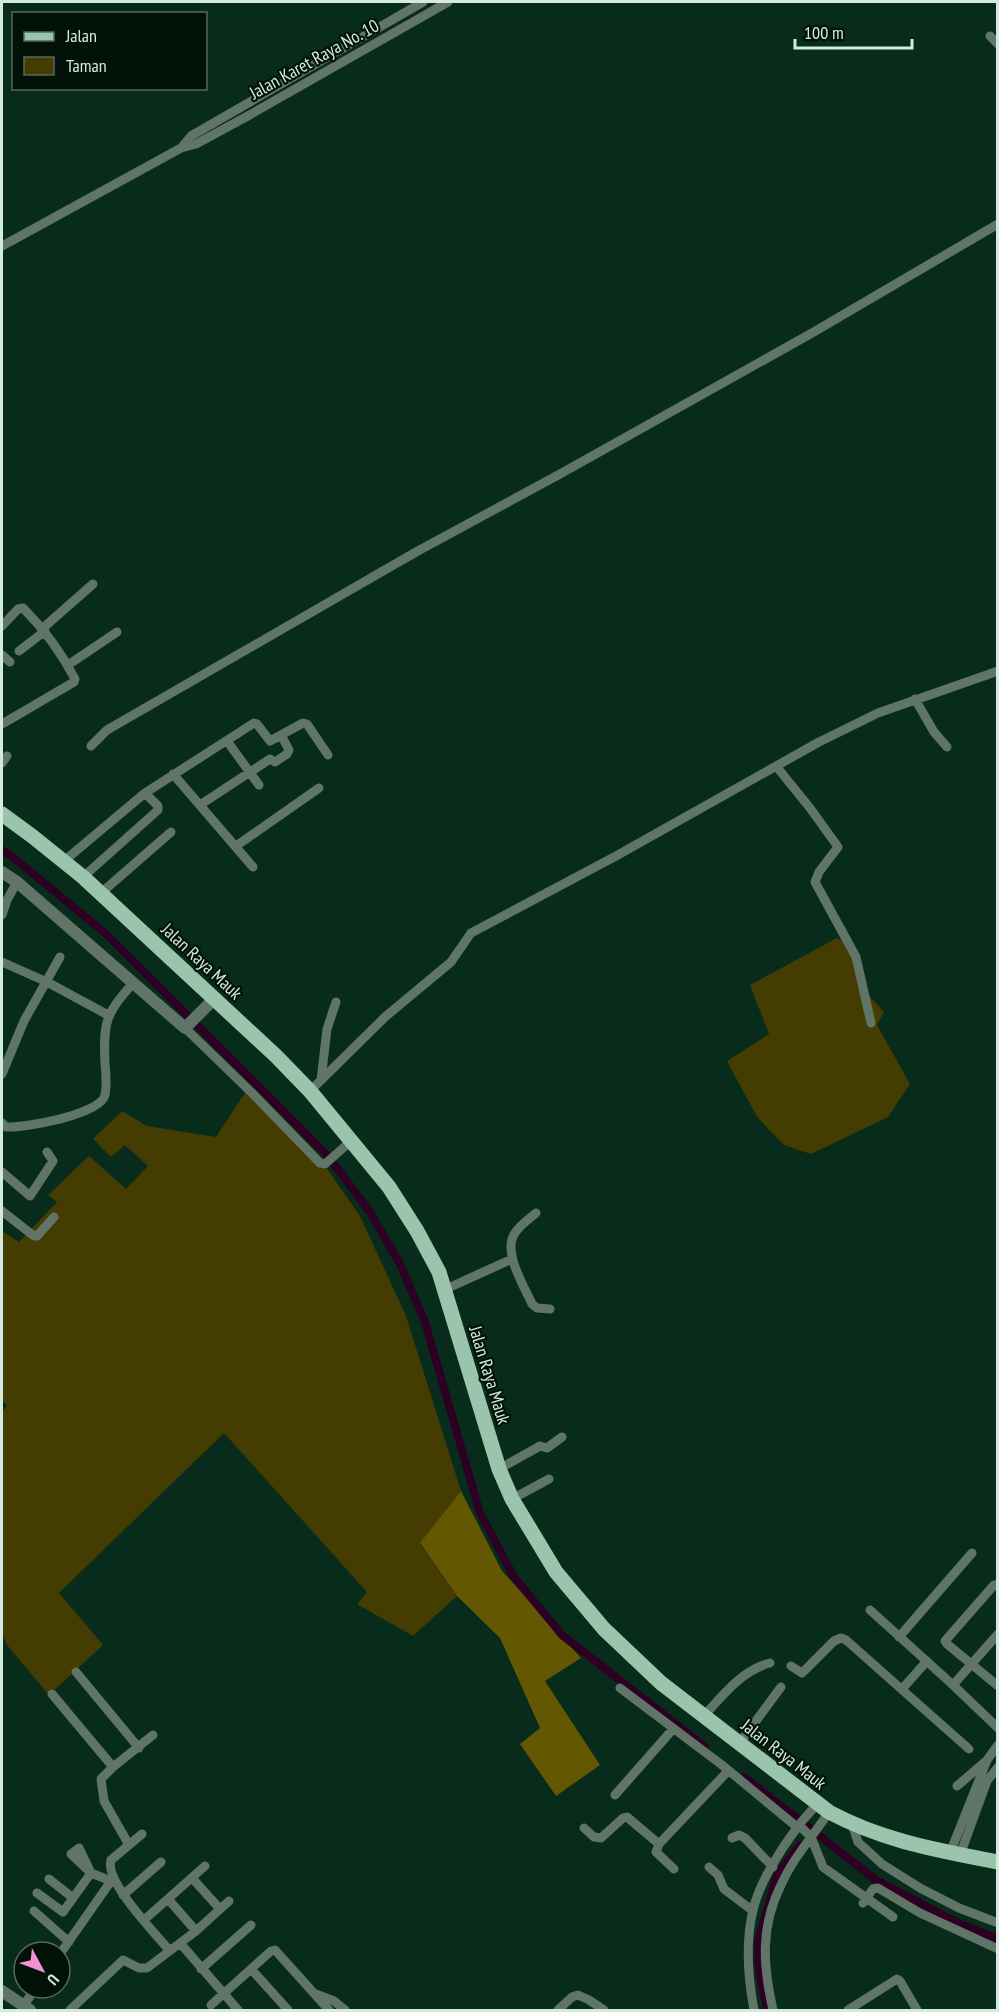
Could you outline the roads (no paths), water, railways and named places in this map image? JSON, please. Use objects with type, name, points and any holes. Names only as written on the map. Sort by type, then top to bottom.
[{"type":"main road","name":"Jalan Raya Mauk","points":[[2,814],[64,861],[101,893],[211,1002],[315,1085],[348,1143],[389,1187],[428,1249],[446,1289],[455,1327],[499,1470],[512,1499],[556,1572],[588,1612],[630,1656],[661,1683],[821,1811],[885,1838],[998,1862]]},
{"type":"street","name":"Jalan Karet Raya No. 10","points":[[193,140],[423,2]]},
{"type":"street","name":"Jalan Karet Raya No. 10","points":[[193,140],[328,71],[448,2]]},
{"type":"street","points":[[990,36],[998,44]]},
{"type":"street","points":[[2,246],[193,140]]},
{"type":"street","points":[[91,746],[106,730],[416,552],[812,333],[998,224]]},
{"type":"street","points":[[19,651],[93,584]]},
{"type":"street","points":[[2,626],[21,608],[44,629],[68,664],[75,679],[74,682],[2,724]]},
{"type":"street","points":[[68,664],[117,632]]},
{"type":"street","points":[[2,655],[10,662]]},
{"type":"street","points":[[315,1085],[385,1017],[451,962],[471,933],[616,856],[819,742],[868,718],[915,699],[998,671]]},
{"type":"street","points":[[915,699],[934,732],[946,747]]},
{"type":"street","points":[[64,861],[145,793],[254,723],[269,741],[303,723],[306,724],[328,755]]},
{"type":"street","points":[[200,806],[270,759],[275,762],[288,753],[281,735]]},
{"type":"street","points":[[227,741],[259,785]]},
{"type":"street","points":[[776,766],[838,847],[819,872],[815,882],[855,957],[872,1023]]},
{"type":"street","points":[[173,774],[254,867]]},
{"type":"street","points":[[236,846],[318,789]]},
{"type":"street","points":[[83,878],[158,810],[158,806],[145,793]]},
{"type":"street","points":[[101,893],[171,832]]},
{"type":"street","points":[[2,872],[17,882],[133,983],[188,1026],[320,1163],[323,1165],[328,1162],[348,1143]]},
{"type":"street","points":[[2,915],[17,882]]},
{"type":"street","points":[[2,1074],[24,1021],[60,957]]},
{"type":"street","points":[[2,962],[47,981],[108,1015]]},
{"type":"street","points":[[3,1127],[24,1127],[72,1116],[103,1100],[106,1082],[104,1045],[108,1015],[133,983]]},
{"type":"street","points":[[188,1026],[211,1002]]},
{"type":"street","points":[[315,1085],[321,1068],[327,1029],[336,1002]]},
{"type":"street","points":[[2,1172],[30,1196],[53,1161],[47,1152]]},
{"type":"street","points":[[2,1211],[34,1236],[37,1236],[54,1217]]},
{"type":"street","points":[[536,1213],[519,1228],[512,1238],[510,1244],[512,1259],[532,1304],[537,1308],[550,1309]]},
{"type":"street","points":[[446,1289],[512,1259]]},
{"type":"street","points":[[499,1470],[540,1446],[547,1448],[562,1437]]},
{"type":"street","points":[[512,1499],[549,1479]]},
{"type":"street","points":[[899,1637],[972,1553]]},
{"type":"street","points":[[998,1584],[994,1585],[946,1640],[947,1644],[998,1686]]},
{"type":"street","points":[[870,1611],[998,1728]]},
{"type":"street","points":[[953,1685],[998,1634]]},
{"type":"street","points":[[791,1666],[802,1673],[834,1641],[841,1638],[846,1640],[969,1749]]},
{"type":"street","points":[[903,1689],[927,1661]]},
{"type":"street","points":[[704,1716],[734,1684],[761,1665],[770,1663]]},
{"type":"street","points":[[76,1672],[139,1748]]},
{"type":"street","points":[[739,1744],[781,1687]]},
{"type":"street","points":[[620,1688],[811,1835],[823,1867],[865,1900],[893,1917]]},
{"type":"street","points":[[52,1694],[113,1767]]},
{"type":"street","points":[[615,1795],[673,1729]]},
{"type":"street","points":[[129,1845],[104,1801],[100,1782],[113,1767],[153,1735]]},
{"type":"street","points":[[957,1786],[987,1760],[998,1745]]},
{"type":"street","points":[[955,1854],[984,1779],[987,1760]]},
{"type":"street","points":[[984,1779],[998,1767]]},
{"type":"street","points":[[674,1869],[656,1852],[659,1844],[728,1771]]},
{"type":"street","points":[[754,2010],[748,1951],[753,1911],[758,1893],[799,1827],[821,1811]]},
{"type":"street","points":[[773,2010],[766,1979],[764,1945],[769,1914],[781,1884],[811,1835],[821,1811]]},
{"type":"street","points":[[584,1828],[594,1837],[601,1838],[627,1817],[659,1844]]},
{"type":"street","points":[[852,1824],[858,1842],[882,1864],[940,1898],[998,1923]]},
{"type":"street","points":[[142,1834],[110,1863],[112,1880],[169,1950]]},
{"type":"street","points":[[732,1838],[739,1835],[745,1838],[773,1867]]},
{"type":"street","points":[[123,1895],[161,1862]]},
{"type":"street","points":[[144,1920],[205,1866]]},
{"type":"street","points":[[709,1867],[718,1875],[724,1889],[753,1911]]},
{"type":"street","points":[[37,1893],[63,1912],[91,1873],[112,1880]]},
{"type":"street","points":[[192,1878],[220,1909]]},
{"type":"street","points":[[49,1879],[73,1898]]},
{"type":"street","points":[[70,1940],[112,1880]]},
{"type":"street","points":[[865,1900],[873,1889],[878,1888],[920,1913],[998,1949]]},
{"type":"street","points":[[168,1899],[196,1930]]},
{"type":"street","points":[[70,2010],[123,1960],[139,1968],[147,1968],[229,1901]]},
{"type":"street","points":[[34,1911],[67,1940]]},
{"type":"street","points":[[201,1969],[251,1925]]},
{"type":"street","points":[[180,1943],[238,2010]]},
{"type":"street","points":[[212,2005],[271,1951],[275,1950],[329,2010]]},
{"type":"street","points":[[252,1970],[288,2010]]},
{"type":"street","points":[[848,2010],[896,1979],[900,1981],[917,2010]]},
{"type":"street","points":[[2,1991],[26,2008]]},
{"type":"street","points":[[313,1993],[334,2001],[345,2010]]},
{"type":"street","points":[[558,2010],[572,1997],[578,1995],[604,2010]]},
{"type":"waterway","points":[[2,850],[106,934],[327,1155],[370,1212],[400,1264],[425,1322],[480,1513],[514,1577],[562,1635],[705,1747]]},
{"type":"waterway","points":[[744,1777],[876,1880],[956,1922],[998,1939]]},
{"type":"waterway","points":[[767,2010],[759,1971],[758,1941],[777,1875],[800,1845]]}]
